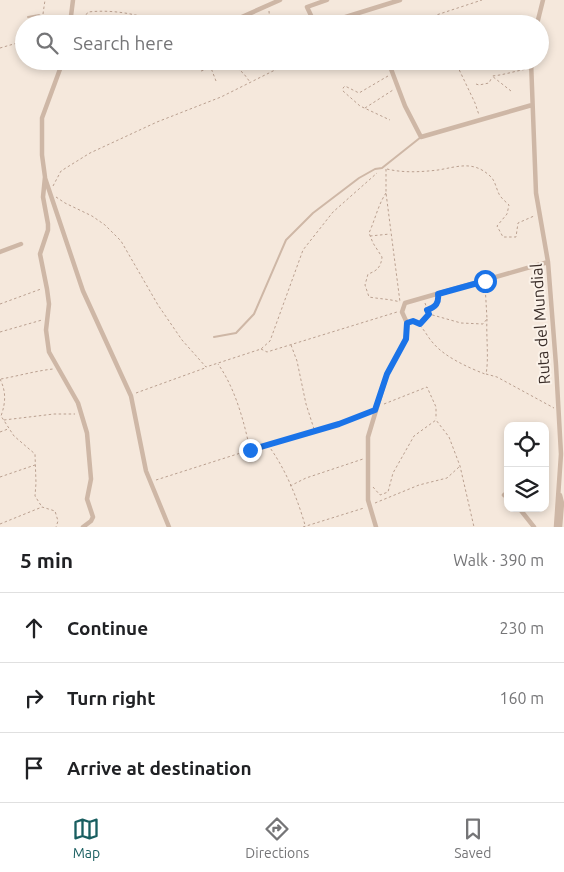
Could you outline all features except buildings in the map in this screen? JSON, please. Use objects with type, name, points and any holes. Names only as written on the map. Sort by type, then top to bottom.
[{"type":"street","points":[[71,15],[73,0]]},
{"type":"street","points":[[247,15],[280,0]]},
{"type":"street","points":[[311,15],[307,7],[327,0]]},
{"type":"street","points":[[352,15],[400,0]]},
{"type":"street","points":[[539,15],[543,0]]},
{"type":"street","points":[[60,70],[42,118],[42,156],[45,177],[83,291],[131,396],[149,483],[169,527]]},
{"type":"street","name":"Ruta del Mundial","points":[[530,70],[536,193],[548,262],[561,454],[556,527]]},
{"type":"street","points":[[392,72],[405,106],[421,137],[532,105]]},
{"type":"street","points":[[45,177],[43,197],[48,230],[40,254],[47,289],[46,330],[49,352],[78,403],[87,433],[91,478],[87,499],[93,517],[91,521],[82,527]]},
{"type":"street","points":[[0,252],[21,244]]},
{"type":"street","points":[[376,527],[368,500],[368,437],[387,374],[406,339],[407,323],[402,312],[402,306],[405,303],[548,262]]},
{"type":"street","points":[[559,494],[562,497],[560,527]]},
{"type":"street","points":[[522,512],[534,527]]},
{"type":"lane","points":[[214,337],[236,333],[254,314],[286,240],[313,213],[359,178],[375,169],[382,168],[421,137]]},
{"type":"path","points":[[43,15],[45,0]]},
{"type":"path","points":[[435,15],[482,0]]},
{"type":"path","points":[[269,15],[270,5]]},
{"type":"path","points":[[71,10],[73,15]]},
{"type":"path","points":[[86,15],[88,12],[95,11],[140,15]]},
{"type":"path","points":[[0,48],[15,44]]},
{"type":"path","points":[[212,70],[216,81]]},
{"type":"path","points":[[240,70],[251,83]]},
{"type":"path","points":[[206,367],[182,340],[158,305],[121,241],[105,225],[92,216],[65,204],[51,193],[61,170],[90,153],[221,97],[276,70]]},
{"type":"path","points":[[459,70],[475,103],[480,120]]},
{"type":"path","points":[[492,76],[508,74],[517,70]]},
{"type":"path","points":[[390,120],[364,109],[343,88],[348,86],[359,93],[392,72]]},
{"type":"path","points":[[476,84],[489,83],[492,76]]},
{"type":"path","points":[[492,76],[511,91]]},
{"type":"path","points":[[364,109],[374,100],[398,87]]},
{"type":"path","points":[[131,396],[206,367],[261,349],[270,341],[304,250],[333,212],[382,168],[396,171],[418,171],[439,170],[459,165],[477,168],[492,177],[499,194],[509,205],[507,214],[497,226],[502,237],[516,237],[518,223],[540,214]]},
{"type":"path","points":[[386,169],[386,193],[402,306]]},
{"type":"path","points":[[386,193],[369,233],[382,257],[381,266],[368,274],[365,285],[370,297],[378,299],[389,298],[402,306]]},
{"type":"path","points":[[370,236],[391,234]]},
{"type":"path","points":[[485,281],[486,351],[488,364],[486,374]]},
{"type":"path","points":[[0,304],[40,289],[47,289]]},
{"type":"path","points":[[427,310],[434,308],[439,302],[438,294]]},
{"type":"path","points":[[425,297],[429,314],[461,323],[483,324],[487,320]]},
{"type":"path","points":[[261,349],[267,352],[291,345],[402,306]]},
{"type":"path","points":[[420,324],[429,314]]},
{"type":"path","points":[[0,332],[47,319]]},
{"type":"path","points":[[407,323],[413,321],[420,324],[434,345],[469,368],[497,376],[558,411]]},
{"type":"path","points":[[291,345],[298,361],[306,404],[314,430]]},
{"type":"path","points":[[218,363],[230,384],[246,431],[250,450]]},
{"type":"path","points":[[56,527],[58,522],[54,511],[42,507],[35,496],[35,454],[14,436],[1,416],[5,405],[5,395],[0,379],[22,376],[38,370],[58,368]]},
{"type":"path","points":[[149,483],[314,430],[339,424],[375,410],[380,405],[427,387],[436,407],[436,420],[448,437],[460,466],[474,527]]},
{"type":"path","points":[[4,420],[81,413]]},
{"type":"path","points":[[368,481],[380,496],[388,492],[394,473],[414,436],[436,420]]},
{"type":"path","points":[[0,432],[8,428]]},
{"type":"path","points":[[268,445],[280,462],[301,511],[304,527],[370,506],[419,485],[447,478],[460,466]]},
{"type":"path","points":[[290,486],[306,478],[369,457]]},
{"type":"path","points":[[0,478],[36,464]]},
{"type":"path","points":[[0,524],[42,507]]},
{"type":"route","points":[[250,450],[339,424],[375,410],[387,374],[406,339],[407,323],[413,321],[420,324],[429,314],[427,310],[434,308],[439,302],[438,294],[485,281]]}]
